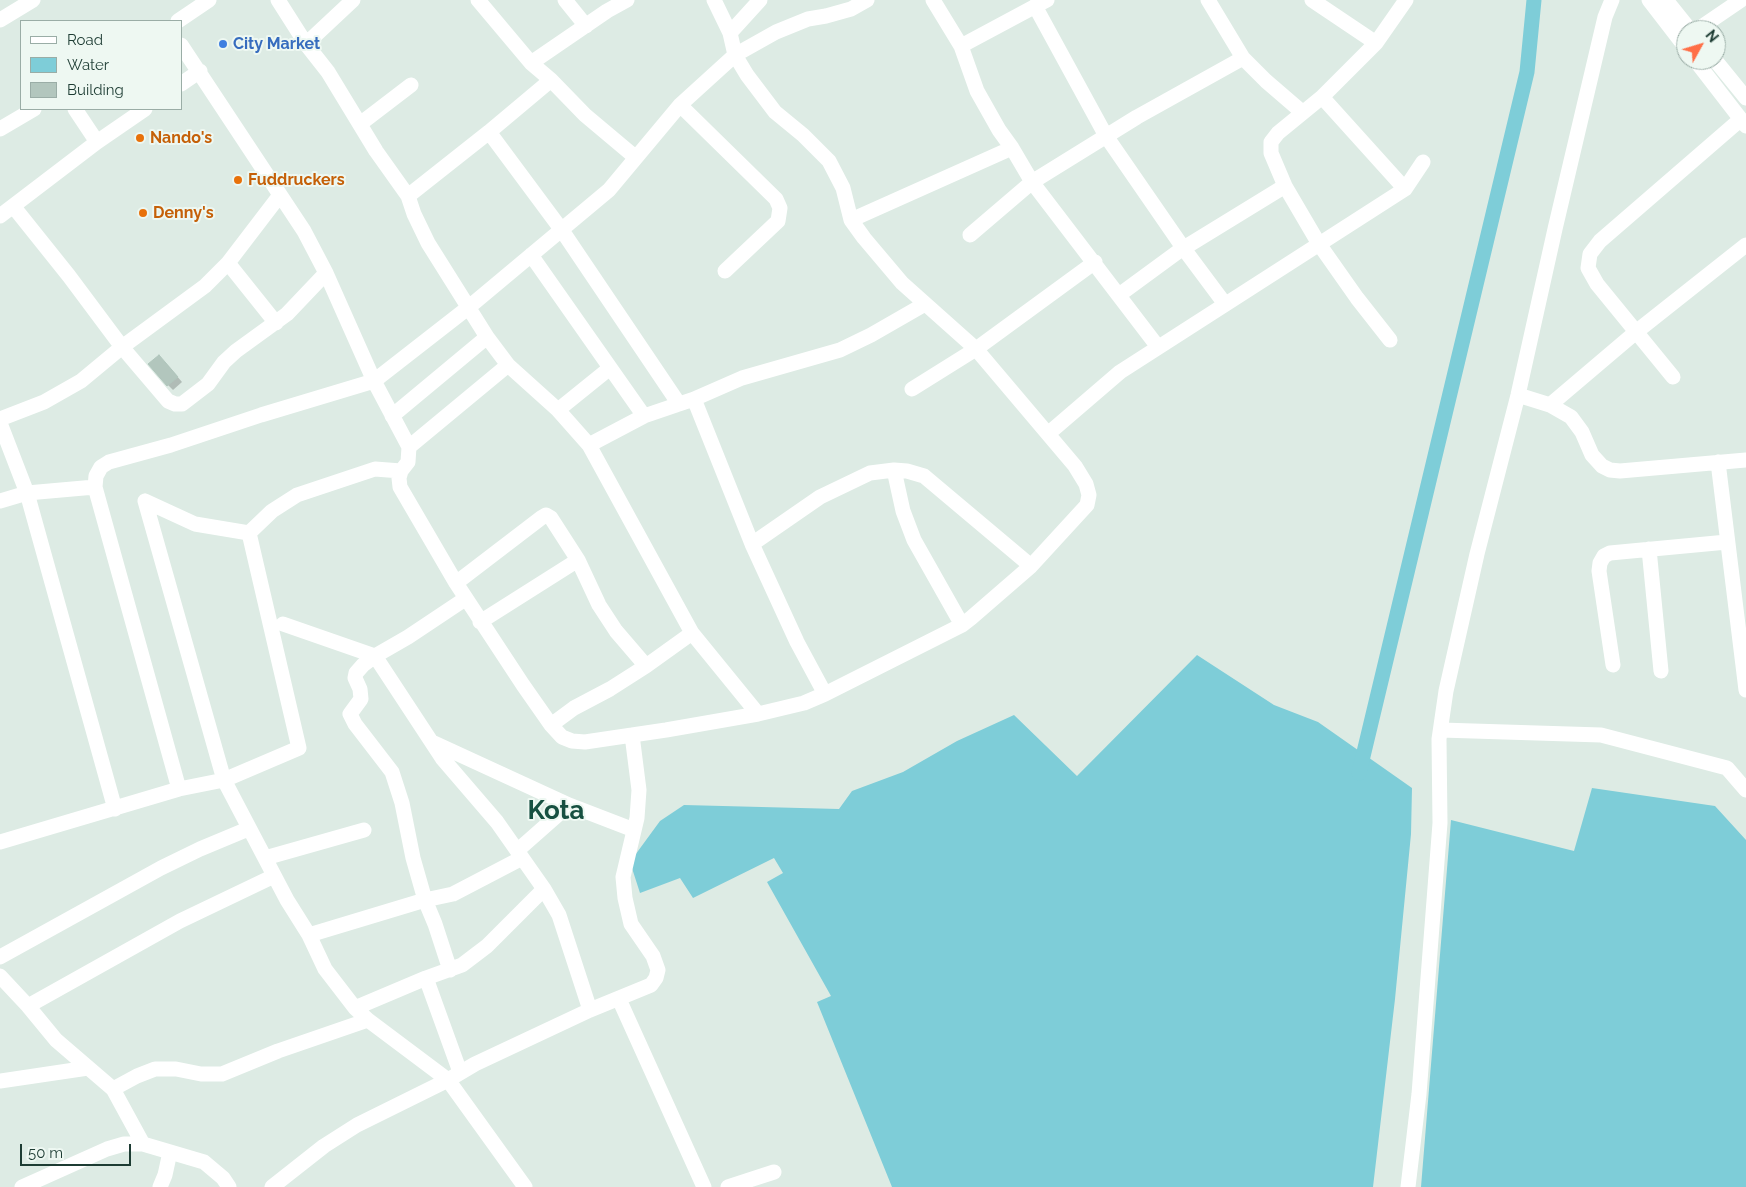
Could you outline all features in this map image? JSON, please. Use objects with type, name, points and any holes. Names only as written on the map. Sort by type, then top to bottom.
[{"type":"street","points":[[0,20],[33,0]]},
{"type":"street","points":[[278,0],[306,44],[328,72],[376,151],[408,196],[414,214],[428,243],[487,337],[508,365],[558,410],[589,445],[692,633],[758,714]]},
{"type":"street","points":[[306,44],[353,0]]},
{"type":"street","points":[[478,0],[531,63],[551,80],[585,115],[635,157]]},
{"type":"street","points":[[565,0],[586,26]]},
{"type":"street","points":[[531,63],[627,0]]},
{"type":"street","points":[[182,46],[304,231],[326,273],[374,381],[409,447],[408,462],[401,471],[399,478],[400,487],[465,599],[551,725],[562,737],[572,742],[584,742],[758,714],[804,703],[825,694],[962,625],[1031,566],[1087,506],[1089,495],[1086,484],[1075,466],[976,348],[902,283],[851,220],[843,188],[829,161],[803,135],[775,112],[747,75],[735,55],[730,33],[714,0]]},
{"type":"street","points":[[730,33],[760,0]]},
{"type":"street","points":[[179,789],[95,487],[96,476],[101,466],[109,462],[171,446],[261,415],[374,381],[469,307],[609,190],[680,105],[735,55],[776,32],[808,19],[851,9],[867,0]]},
{"type":"street","points":[[933,0],[961,46],[977,91],[1032,182],[1158,347]]},
{"type":"street","points":[[1208,0],[1243,58],[1302,112]]},
{"type":"street","points":[[1312,0],[1376,43]]},
{"type":"street","points":[[1390,340],[1357,298],[1319,244],[1284,186],[1271,153],[1271,142],[1278,133],[1322,97],[1376,43],[1406,0]]},
{"type":"street","points":[[1408,1187],[1419,1094],[1440,823],[1439,739],[1446,691],[1475,563],[1518,395],[1605,17],[1612,0]]},
{"type":"street","points":[[1649,0],[1676,35]]},
{"type":"street","points":[[1666,0],[1682,20]]},
{"type":"street","points":[[1712,20],[1741,0]]},
{"type":"street","points":[[179,20],[205,1]]},
{"type":"street","points":[[961,46],[1041,3],[1106,136],[1225,304]]},
{"type":"street","points":[[970,234],[1032,182],[1137,117],[1243,58]]},
{"type":"street","points":[[1673,377],[1597,284],[1588,268],[1590,254],[1600,241],[1743,122],[1703,70]]},
{"type":"street","points":[[1723,70],[1746,98]]},
{"type":"street","points":[[182,83],[200,71]]},
{"type":"street","points":[[408,196],[551,80]]},
{"type":"street","points":[[360,124],[411,85]]},
{"type":"street","points":[[1322,97],[1405,189]]},
{"type":"street","points":[[680,105],[776,199],[780,208],[778,221],[725,271]]},
{"type":"street","points":[[0,129],[32,110]]},
{"type":"street","points":[[77,110],[97,142]]},
{"type":"street","points":[[0,216],[97,142],[144,110]]},
{"type":"street","points":[[489,132],[561,229],[679,404]]},
{"type":"street","points":[[851,220],[1012,148]]},
{"type":"street","points":[[1049,433],[1120,372],[1405,189],[1423,162]]},
{"type":"street","points":[[1119,295],[1184,248],[1284,186]]},
{"type":"street","points":[[0,419],[44,402],[81,381],[122,347],[204,286],[228,263],[280,195]]},
{"type":"street","points":[[13,206],[122,347],[168,401],[175,404],[182,404],[208,384],[224,362],[287,314],[326,273]]},
{"type":"street","points":[[1550,405],[1636,332],[1746,245]]},
{"type":"street","points":[[531,255],[644,416]]},
{"type":"street","points":[[912,389],[976,348],[1094,262]]},
{"type":"street","points":[[228,263],[276,323]]},
{"type":"street","points":[[589,445],[644,416],[694,399],[742,378],[840,350],[871,335],[925,304]]},
{"type":"street","points":[[392,416],[487,337]]},
{"type":"street","points":[[409,447],[508,365]]},
{"type":"street","points":[[558,410],[610,368]]},
{"type":"street","points":[[1518,395],[1550,405],[1571,417],[1582,432],[1592,455],[1602,466],[1610,470],[1620,471],[1746,460]]},
{"type":"street","points":[[694,399],[752,544],[797,642],[825,694]]},
{"type":"street","points":[[0,423],[27,493],[115,808]]},
{"type":"street","points":[[1718,462],[1746,690]]},
{"type":"street","points":[[249,533],[272,511],[297,495],[375,469],[401,471]]},
{"type":"street","points":[[752,544],[820,497],[870,473],[894,470],[907,471],[924,476],[1031,566]]},
{"type":"street","points":[[894,470],[903,512],[914,540],[962,625]]},
{"type":"street","points":[[0,501],[27,493],[95,487]]},
{"type":"street","points":[[249,533],[195,524],[145,501],[224,780],[248,829],[309,935],[325,969],[355,1008],[368,1020],[454,1076]]},
{"type":"street","points":[[456,583],[546,515],[551,518],[578,560],[599,605],[616,631],[646,666]]},
{"type":"street","points":[[0,842],[179,789],[224,780],[299,748],[249,533]]},
{"type":"street","points":[[1613,665],[1599,570],[1604,556],[1610,553],[1649,548],[1727,542]]},
{"type":"street","points":[[1649,548],[1661,671]]},
{"type":"street","points":[[480,622],[578,560]]},
{"type":"street","points":[[450,970],[424,900],[402,803],[392,772],[355,724],[350,714],[361,699],[360,689],[355,678],[356,673],[375,656],[408,637],[465,599]]},
{"type":"street","points":[[283,624],[375,656],[442,758],[497,822],[544,889],[559,915],[590,1010]]},
{"type":"street","points":[[551,725],[574,708],[610,689],[646,666],[692,633]]},
{"type":"street","points":[[1441,730],[1601,735],[1727,768],[1746,790]]},
{"type":"street","points":[[272,1187],[324,1146],[357,1125],[590,1010],[651,985],[656,978],[658,970],[653,956],[631,924],[625,898],[623,877],[637,818],[639,790],[632,734]]},
{"type":"street","points":[[432,742],[569,805],[634,830]]},
{"type":"street","points":[[309,935],[424,900],[453,894],[520,854],[569,805]]},
{"type":"street","points":[[0,957],[161,868],[248,829]]},
{"type":"street","points":[[265,858],[364,830]]},
{"type":"street","points":[[28,1006],[180,921],[274,876]]},
{"type":"street","points":[[355,1008],[462,965],[487,946],[544,889]]},
{"type":"street","points":[[0,976],[56,1040],[114,1089],[144,1144]]},
{"type":"street","points":[[426,978],[454,1076],[525,1187]]},
{"type":"street","points":[[619,999],[704,1187]]},
{"type":"street","points":[[114,1089],[137,1076],[155,1069],[176,1069],[201,1074],[222,1074],[278,1051],[368,1020]]},
{"type":"street","points":[[0,1081],[88,1068]]},
{"type":"street","points":[[22,1187],[107,1149],[124,1144],[144,1144],[204,1162],[223,1178],[229,1187]]},
{"type":"street","points":[[160,1187],[165,1175],[170,1152]]},
{"type":"street","points":[[728,1187],[774,1172]]},
{"type":"water","points":[[1197,655],[1274,705],[1318,722],[1412,788],[1411,834],[1395,999],[1373,1187],[892,1187],[817,1002],[831,996],[767,882],[783,873],[774,858],[693,898],[680,878],[640,893],[630,862],[660,821],[684,805],[839,809],[852,791],[903,772],[957,741],[1014,715],[1077,776]]},
{"type":"water","points":[[1592,788],[1715,806],[1746,840],[1746,1187],[1421,1187],[1451,820],[1574,851]]},
{"type":"building","points":[[159,355],[178,377],[167,386],[148,364]]},
{"type":"waterway","points":[[1359,773],[1527,72],[1534,0]]},
{"type":"place","name":"City Market","points":[[223,44]]},
{"type":"place","name":"Nando's","points":[[140,138]]},
{"type":"place","name":"Fuddruckers","points":[[238,180]]},
{"type":"place","name":"Denny's","points":[[143,213]]},
{"type":"district","name":"Kota","points":[[556,811]]}]
